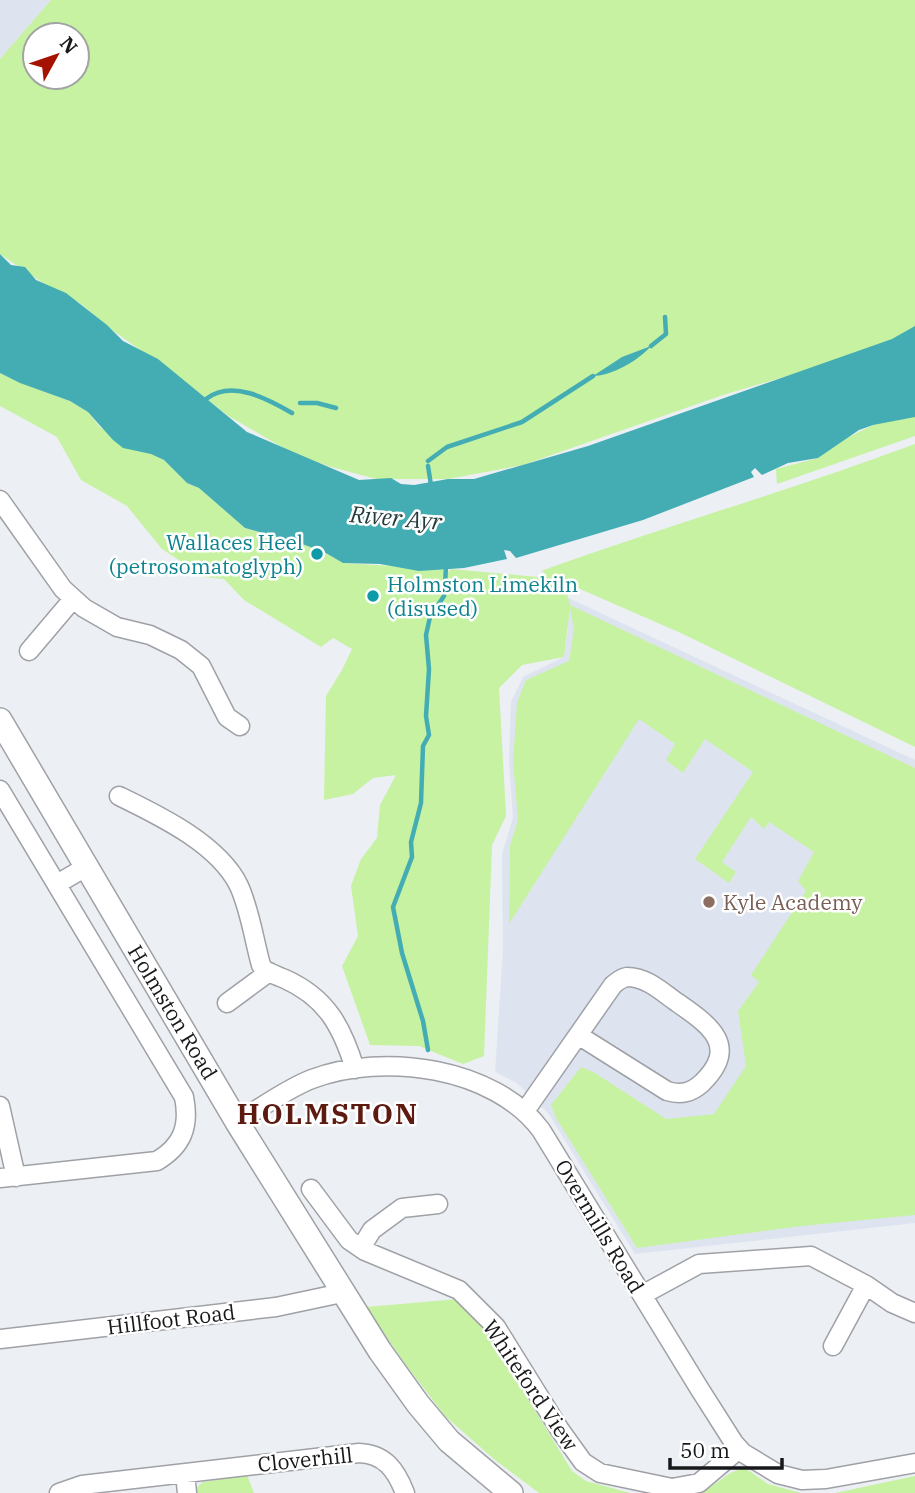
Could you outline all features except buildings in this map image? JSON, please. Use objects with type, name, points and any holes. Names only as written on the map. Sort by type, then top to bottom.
[{"type":"main road","name":"Holmston Road","points":[[0,720],[237,1122],[342,1293],[418,1404],[449,1441],[511,1493]]},
{"type":"street","points":[[0,500],[63,589],[73,599],[117,626],[150,635],[181,650],[201,667],[227,717],[240,726]]},
{"type":"street","points":[[29,651],[73,599]]},
{"type":"street","name":"Holmston Road","points":[[0,790],[184,1097],[186,1119],[177,1146],[157,1160],[8,1177]]},
{"type":"street","points":[[119,796],[171,821],[225,867],[239,886],[261,965],[305,991],[328,1011],[346,1039],[355,1069]]},
{"type":"street","points":[[57,884],[86,867]]},
{"type":"street","points":[[227,1003],[269,972]]},
{"type":"street","points":[[525,1111],[578,1035],[613,985],[621,979],[629,977],[650,983],[712,1028],[720,1043],[719,1061],[708,1077],[694,1090],[678,1094],[667,1091],[578,1035]]},
{"type":"street","name":"Overmills Road","points":[[237,1122],[311,1080],[355,1069],[387,1065],[431,1068],[503,1096],[525,1111],[541,1130],[739,1449],[756,1463],[778,1474],[802,1480],[825,1479],[915,1463]]},
{"type":"street","points":[[0,1105],[8,1177]]},
{"type":"street","name":"Whiteford View","points":[[311,1189],[349,1240],[361,1248],[459,1290],[496,1326],[560,1430],[583,1462],[600,1473],[672,1489],[699,1483],[739,1449]]},
{"type":"street","points":[[361,1248],[372,1230],[402,1208],[438,1204]]},
{"type":"street","points":[[642,1295],[699,1264],[811,1256],[866,1285],[892,1303],[915,1313]]},
{"type":"street","points":[[833,1346],[866,1285]]},
{"type":"street","name":"Hillfoot Road","points":[[0,1339],[275,1307],[342,1293]]},
{"type":"street","points":[[830,1312],[846,1321]]},
{"type":"street","name":"Cloverhill","points":[[59,1493],[82,1485],[359,1452],[373,1454],[386,1462],[395,1471],[405,1493]]},
{"type":"street","points":[[185,1473],[187,1493]]},
{"type":"shaded area","points":[[0,0],[51,0],[33,21],[21,21],[21,35],[0,59]]},
{"type":"shaded area","name":"Kyle Academy","points":[[562,595],[915,760],[915,1223],[635,1254],[548,1113],[517,1083],[495,1072],[503,950],[502,854],[513,818],[509,762],[511,702],[523,677],[564,657],[568,630]]},
{"type":"green space","points":[[51,0],[915,0],[915,338],[723,395],[523,465],[448,479],[376,479],[292,453],[227,415],[80,303],[49,287],[0,254],[0,59],[21,35],[21,91],[91,91],[91,21],[33,21]]},
{"type":"green space","points":[[0,373],[70,401],[88,412],[100,427],[164,460],[187,483],[199,488],[245,528],[302,544],[343,563],[442,569],[447,573],[451,569],[538,577],[545,573],[541,571],[915,444],[915,747],[683,634],[564,582],[570,605],[915,768],[915,1215],[802,1226],[637,1248],[556,1118],[551,1105],[581,1067],[595,1073],[666,1119],[714,1114],[746,1066],[738,1011],[759,982],[751,975],[806,891],[798,881],[814,852],[769,822],[764,829],[751,817],[722,862],[736,872],[729,883],[695,859],[753,772],[705,739],[683,773],[666,760],[675,744],[639,719],[509,924],[510,845],[518,820],[513,761],[517,703],[526,680],[569,661],[574,629],[570,608],[564,657],[522,665],[499,688],[506,816],[492,845],[484,1056],[463,1064],[419,1046],[370,1045],[342,966],[358,936],[351,886],[361,859],[377,838],[380,805],[396,775],[373,778],[353,794],[324,800],[326,696],[352,649],[333,638],[321,647],[244,600],[224,579],[205,577],[162,549],[127,506],[81,480],[57,437],[0,406]]},
{"type":"green space","points":[[915,410],[915,436],[777,484],[776,469],[818,458],[847,438],[873,425]]},
{"type":"green space","points":[[458,1299],[464,1302],[490,1337],[572,1471],[586,1481],[630,1493],[539,1493],[495,1460],[445,1416],[366,1307]]},
{"type":"green space","points":[[745,1468],[768,1484],[801,1493],[699,1493]]},
{"type":"green space","points":[[247,1475],[254,1493],[196,1493],[196,1488],[203,1482]]},
{"type":"green space","points":[[915,1476],[915,1493],[835,1493]]},
{"type":"water","name":"River Ayr","points":[[0,254],[11,265],[25,267],[36,280],[66,293],[123,341],[158,359],[247,432],[359,480],[391,478],[401,484],[414,485],[448,479],[474,479],[588,446],[892,339],[915,326],[915,417],[859,430],[818,458],[788,463],[762,475],[755,468],[751,472],[754,477],[643,520],[516,558],[510,551],[504,550],[507,559],[464,568],[419,571],[380,564],[343,563],[302,544],[245,528],[199,488],[187,483],[164,460],[151,454],[123,448],[88,412],[70,401],[0,373]]},
{"type":"water","points":[[651,346],[625,366],[593,376],[622,357]]},
{"type":"waterway","points":[[651,346],[666,334],[665,317]]},
{"type":"waterway","points":[[428,461],[447,447],[522,422],[593,376]]},
{"type":"waterway","points":[[206,399],[216,393],[238,391],[261,397],[292,413]]},
{"type":"waterway","points":[[300,403],[317,403],[336,408]]},
{"type":"waterway","points":[[428,466],[431,485]]},
{"type":"waterway","points":[[445,586],[446,566]]},
{"type":"waterway","points":[[428,1050],[423,1021],[402,953],[393,907],[412,857],[411,842],[421,803],[423,746],[429,735],[426,716],[429,669],[426,635],[430,617],[444,596]]},
{"type":"place","name":"Wallaces Heel (petrosomatoglyph)","points":[[317,554]]},
{"type":"place","name":"Holmston Limekiln (disused)","points":[[373,596]]},
{"type":"place","name":"Kyle Academy","points":[[709,902]]},
{"type":"district","name":"HOLMSTON","points":[[328,1113]]}]
